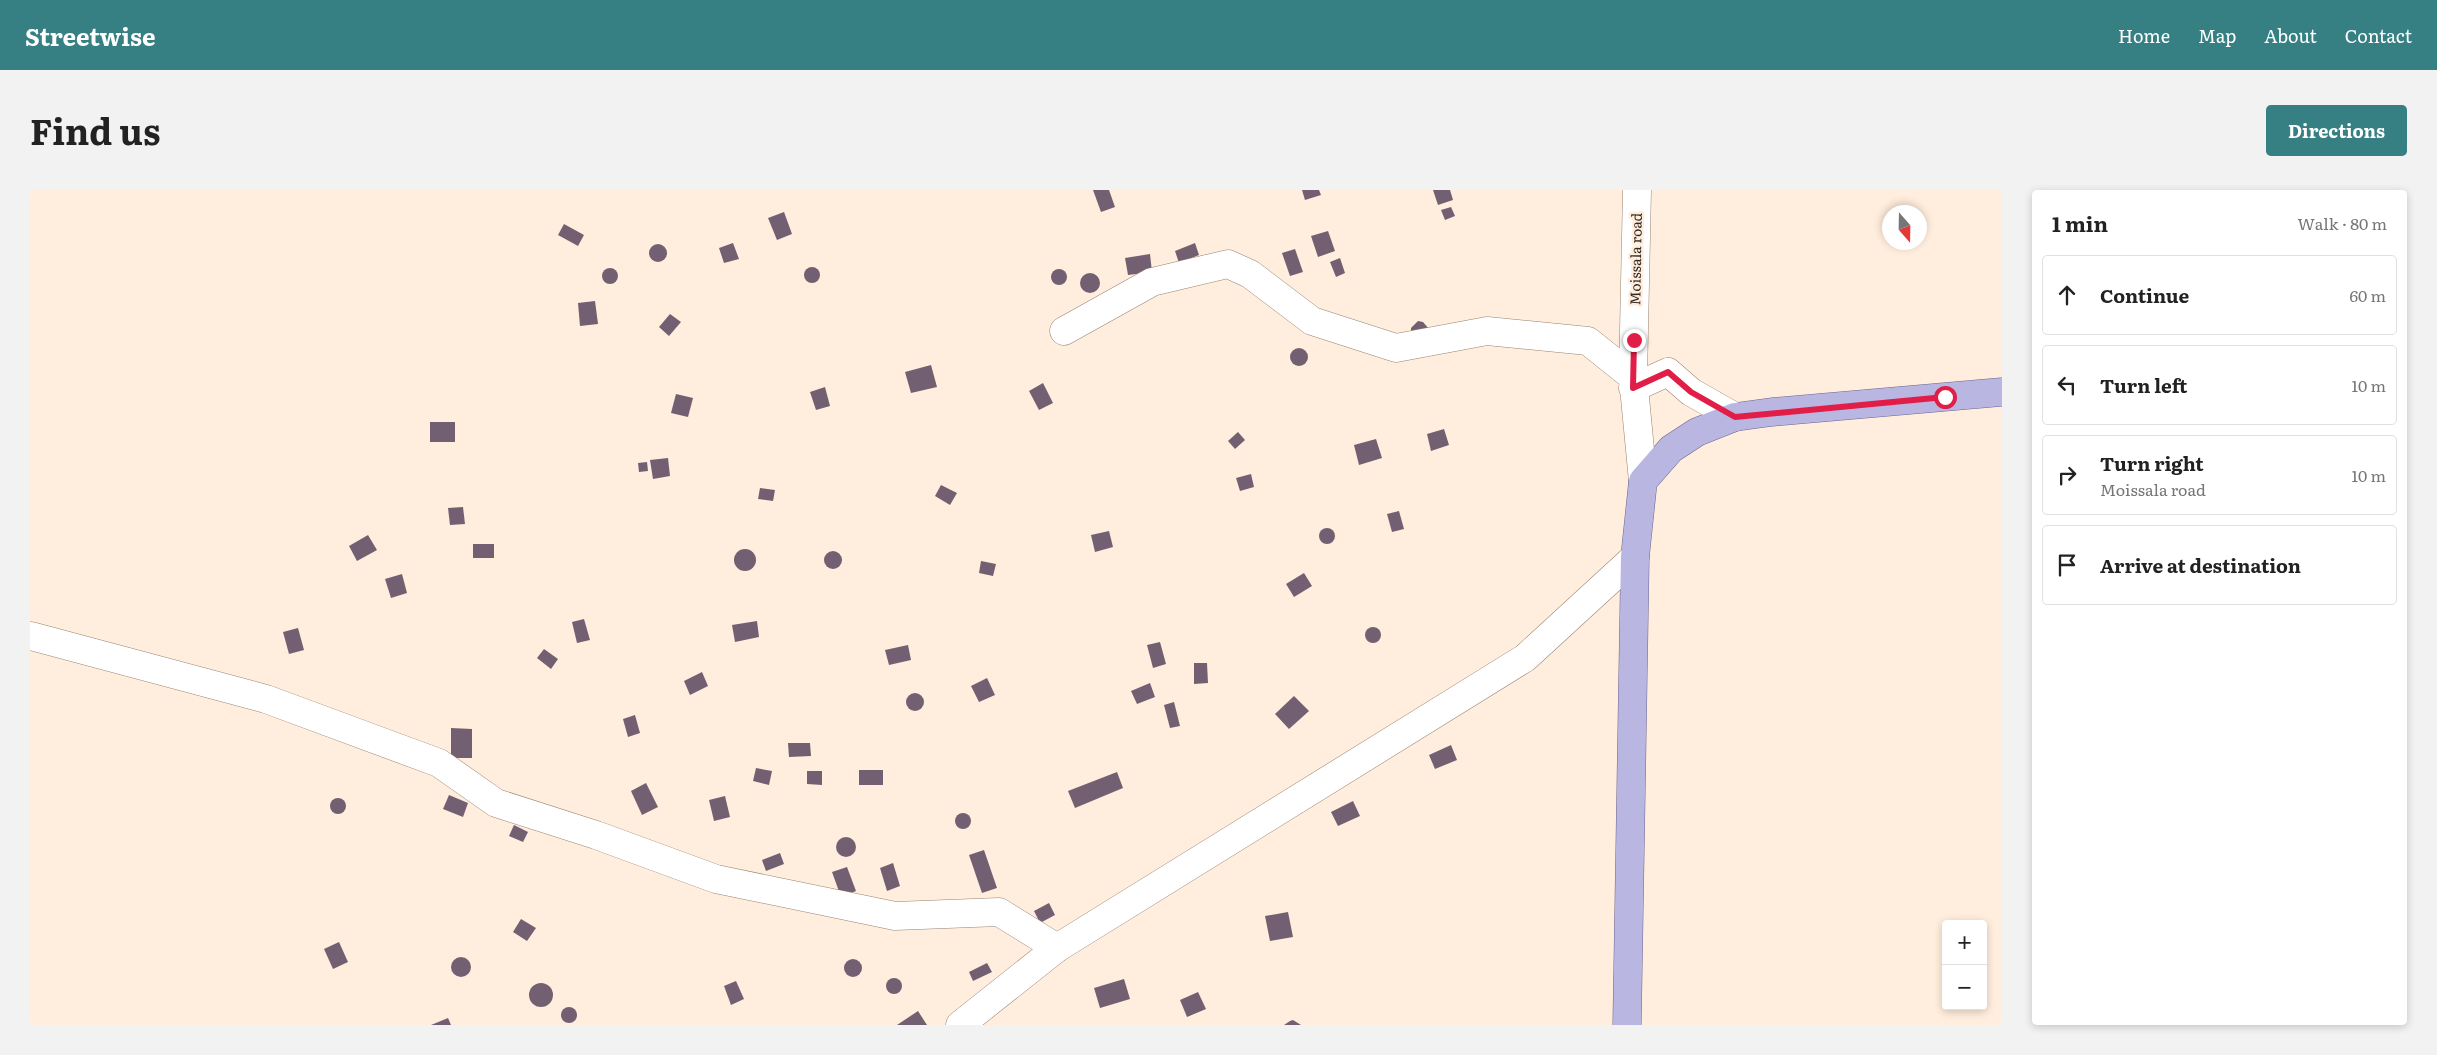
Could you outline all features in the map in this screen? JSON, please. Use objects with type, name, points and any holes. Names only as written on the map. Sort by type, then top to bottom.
[{"type":"main road","points":[[1626,1025],[1635,557],[1643,481],[1671,448],[1697,432],[1735,417],[1772,412],[2002,392]]},
{"type":"street","name":"Moissala road","points":[[1637,190],[1633,383],[1643,481]]},
{"type":"street","points":[[1064,331],[1152,282],[1228,264],[1250,274],[1312,321],[1396,348],[1487,331],[1588,341],[1633,383],[1668,372],[1691,392],[1735,417]]},
{"type":"street","points":[[960,1025],[1057,948],[1525,658],[1635,557]]},
{"type":"street","points":[[31,636],[266,699],[439,763],[496,803],[596,835],[716,879],[895,916],[999,912],[1057,948]]},
{"type":"building","points":[[1093,190],[1109,190],[1115,207],[1101,212]]},
{"type":"building","points":[[1302,190],[1319,190],[1321,195],[1305,200]]},
{"type":"building","points":[[1433,190],[1450,190],[1453,200],[1438,205]]},
{"type":"building","points":[[1451,207],[1455,216],[1445,220],[1441,210]]},
{"type":"building","points":[[784,212],[792,234],[777,240],[768,218]]},
{"type":"building","points":[[564,224],[584,235],[578,246],[558,235]]},
{"type":"building","points":[[1328,231],[1335,251],[1318,257],[1311,236]]},
{"type":"building","points":[[733,243],[739,259],[724,263],[719,248]]},
{"type":"building","points":[[1195,243],[1199,255],[1179,263],[1175,251]]},
{"type":"building","points":[[658,244],[664,247],[667,253],[664,259],[658,262],[652,259],[649,253],[652,247]]},
{"type":"building","points":[[1295,249],[1303,272],[1290,276],[1282,253]]},
{"type":"building","points":[[1150,254],[1152,272],[1128,275],[1125,258]]},
{"type":"building","points":[[1340,258],[1345,273],[1336,277],[1330,262]]},
{"type":"building","points":[[809,267],[815,267],[820,272],[818,281],[809,283],[804,278],[804,272]]},
{"type":"building","points":[[610,268],[616,270],[618,276],[616,282],[610,284],[604,282],[602,276],[604,270]]},
{"type":"building","points":[[1056,269],[1062,269],[1067,274],[1065,283],[1056,285],[1051,280],[1051,274]]},
{"type":"building","points":[[1090,273],[1097,276],[1100,283],[1097,290],[1090,293],[1083,290],[1080,283],[1083,276]]},
{"type":"building","points":[[595,301],[598,324],[580,326],[578,303]]},
{"type":"building","points":[[670,314],[681,322],[669,336],[659,327]]},
{"type":"building","points":[[1418,321],[1423,322],[1429,329],[1411,333],[1411,328]]},
{"type":"building","points":[[1299,348],[1305,351],[1308,357],[1305,363],[1299,366],[1293,363],[1290,357],[1293,351]]},
{"type":"building","points":[[931,365],[937,387],[911,393],[905,372]]},
{"type":"building","points":[[1043,383],[1053,403],[1039,410],[1029,391]]},
{"type":"building","points":[[825,387],[830,406],[816,410],[810,392]]},
{"type":"building","points":[[676,394],[693,398],[688,417],[671,413]]},
{"type":"building","points":[[430,422],[455,422],[455,442],[430,442]]},
{"type":"building","points":[[1444,429],[1449,445],[1431,451],[1427,434]]},
{"type":"building","points":[[1238,432],[1245,440],[1235,449],[1228,441]]},
{"type":"building","points":[[1376,439],[1382,458],[1359,465],[1354,445]]},
{"type":"building","points":[[668,458],[670,476],[653,479],[650,460]]},
{"type":"building","points":[[647,462],[648,471],[639,472],[638,463]]},
{"type":"building","points":[[1251,474],[1254,487],[1240,491],[1236,478]]},
{"type":"building","points":[[941,485],[957,493],[950,505],[935,496]]},
{"type":"building","points":[[760,488],[775,490],[773,501],[758,499]]},
{"type":"building","points":[[463,507],[465,524],[450,525],[448,508]]},
{"type":"building","points":[[1399,511],[1404,529],[1392,532],[1387,514]]},
{"type":"building","points":[[1327,528],[1333,530],[1335,536],[1333,542],[1327,544],[1321,542],[1319,536],[1321,530]]},
{"type":"building","points":[[1109,531],[1113,547],[1095,552],[1091,535]]},
{"type":"building","points":[[368,535],[377,550],[357,561],[349,546]]},
{"type":"building","points":[[473,544],[494,544],[494,558],[473,558]]},
{"type":"building","points":[[745,549],[755,556],[756,560],[749,570],[745,571],[735,564],[734,560],[741,550]]},
{"type":"building","points":[[829,551],[837,551],[842,556],[840,567],[829,569],[824,564],[824,556]]},
{"type":"building","points":[[981,561],[996,564],[993,576],[979,573]]},
{"type":"building","points":[[1304,573],[1312,586],[1294,597],[1286,584]]},
{"type":"building","points":[[402,574],[407,593],[391,598],[385,579]]},
{"type":"building","points":[[584,619],[590,640],[577,643],[572,622]]},
{"type":"building","points":[[757,621],[759,637],[735,642],[732,625]]},
{"type":"building","points":[[1373,627],[1379,629],[1381,635],[1379,641],[1373,643],[1367,641],[1365,635],[1367,629]]},
{"type":"building","points":[[298,628],[304,650],[289,654],[283,632]]},
{"type":"building","points":[[1160,642],[1166,664],[1153,668],[1147,645]]},
{"type":"building","points":[[908,645],[911,660],[889,665],[885,650]]},
{"type":"building","points":[[544,649],[558,659],[551,669],[537,658]]},
{"type":"building","points":[[1194,663],[1207,663],[1208,683],[1194,684]]},
{"type":"building","points":[[702,672],[708,686],[690,695],[684,681]]},
{"type":"building","points":[[987,678],[995,695],[979,702],[971,686]]},
{"type":"building","points":[[1150,683],[1155,697],[1137,704],[1131,691]]},
{"type":"building","points":[[915,693],[923,698],[924,702],[919,710],[915,711],[907,706],[906,702],[911,694]]},
{"type":"building","points":[[1294,696],[1309,711],[1289,729],[1275,714]]},
{"type":"building","points":[[1174,702],[1180,726],[1170,728],[1164,705]]},
{"type":"building","points":[[635,715],[640,733],[628,737],[623,719]]},
{"type":"building","points":[[451,728],[472,729],[472,758],[451,758]]},
{"type":"building","points":[[788,743],[810,743],[811,756],[789,757]]},
{"type":"building","points":[[1451,745],[1457,760],[1435,769],[1429,755]]},
{"type":"building","points":[[756,768],[772,771],[769,785],[753,781]]},
{"type":"building","points":[[859,770],[883,770],[883,785],[859,785]]},
{"type":"building","points":[[807,771],[822,771],[822,785],[807,784]]},
{"type":"building","points":[[1117,772],[1123,788],[1075,808],[1068,791]]},
{"type":"building","points":[[646,783],[658,807],[642,815],[631,791]]},
{"type":"building","points":[[449,795],[468,803],[463,817],[443,809]]},
{"type":"building","points":[[725,796],[730,817],[714,821],[709,800]]},
{"type":"building","points":[[335,798],[341,798],[346,803],[344,812],[335,814],[330,809],[330,803]]},
{"type":"building","points":[[1353,801],[1360,816],[1338,826],[1331,812]]},
{"type":"building","points":[[963,813],[971,821],[963,829],[955,821]]},
{"type":"building","points":[[514,825],[528,832],[523,842],[509,836]]},
{"type":"building","points":[[846,837],[853,840],[856,847],[853,854],[846,857],[839,854],[836,847],[839,840]]},
{"type":"building","points":[[984,850],[997,888],[982,893],[969,855]]},
{"type":"building","points":[[780,853],[784,864],[766,871],[762,860]]},
{"type":"building","points":[[893,863],[900,886],[887,891],[880,868]]},
{"type":"building","points":[[847,867],[856,891],[841,897],[832,872]]},
{"type":"building","points":[[1049,903],[1055,915],[1040,923],[1034,911]]},
{"type":"building","points":[[1288,912],[1293,937],[1270,941],[1265,916]]},
{"type":"building","points":[[521,919],[536,928],[527,941],[513,932]]},
{"type":"building","points":[[339,942],[348,962],[333,969],[324,949]]},
{"type":"building","points":[[461,957],[468,960],[471,967],[468,974],[461,977],[454,974],[451,967],[454,960]]},
{"type":"building","points":[[853,959],[859,962],[862,968],[859,974],[853,977],[847,974],[844,968],[847,962]]},
{"type":"building","points":[[987,963],[992,972],[973,981],[969,972]]},
{"type":"building","points":[[891,978],[897,978],[902,983],[900,992],[891,994],[886,989],[886,983]]},
{"type":"building","points":[[1124,979],[1130,999],[1100,1008],[1094,988]]},
{"type":"building","points":[[736,981],[744,999],[731,1005],[724,986]]},
{"type":"building","points":[[541,983],[549,987],[553,995],[549,1003],[541,1007],[533,1003],[529,995],[533,987]]},
{"type":"building","points":[[1198,992],[1206,1009],[1187,1017],[1180,1000]]},
{"type":"building","points":[[566,1007],[572,1007],[577,1012],[575,1021],[566,1023],[561,1018],[561,1012]]},
{"type":"building","points":[[918,1011],[927,1025],[897,1025]]},
{"type":"building","points":[[448,1018],[451,1025],[431,1025]]},
{"type":"building","points":[[1293,1020],[1301,1025],[1284,1025],[1290,1021]]},
{"type":"route","points":[[1634,340],[1633,388],[1668,372],[1691,392],[1735,417],[1945,397]]}]
